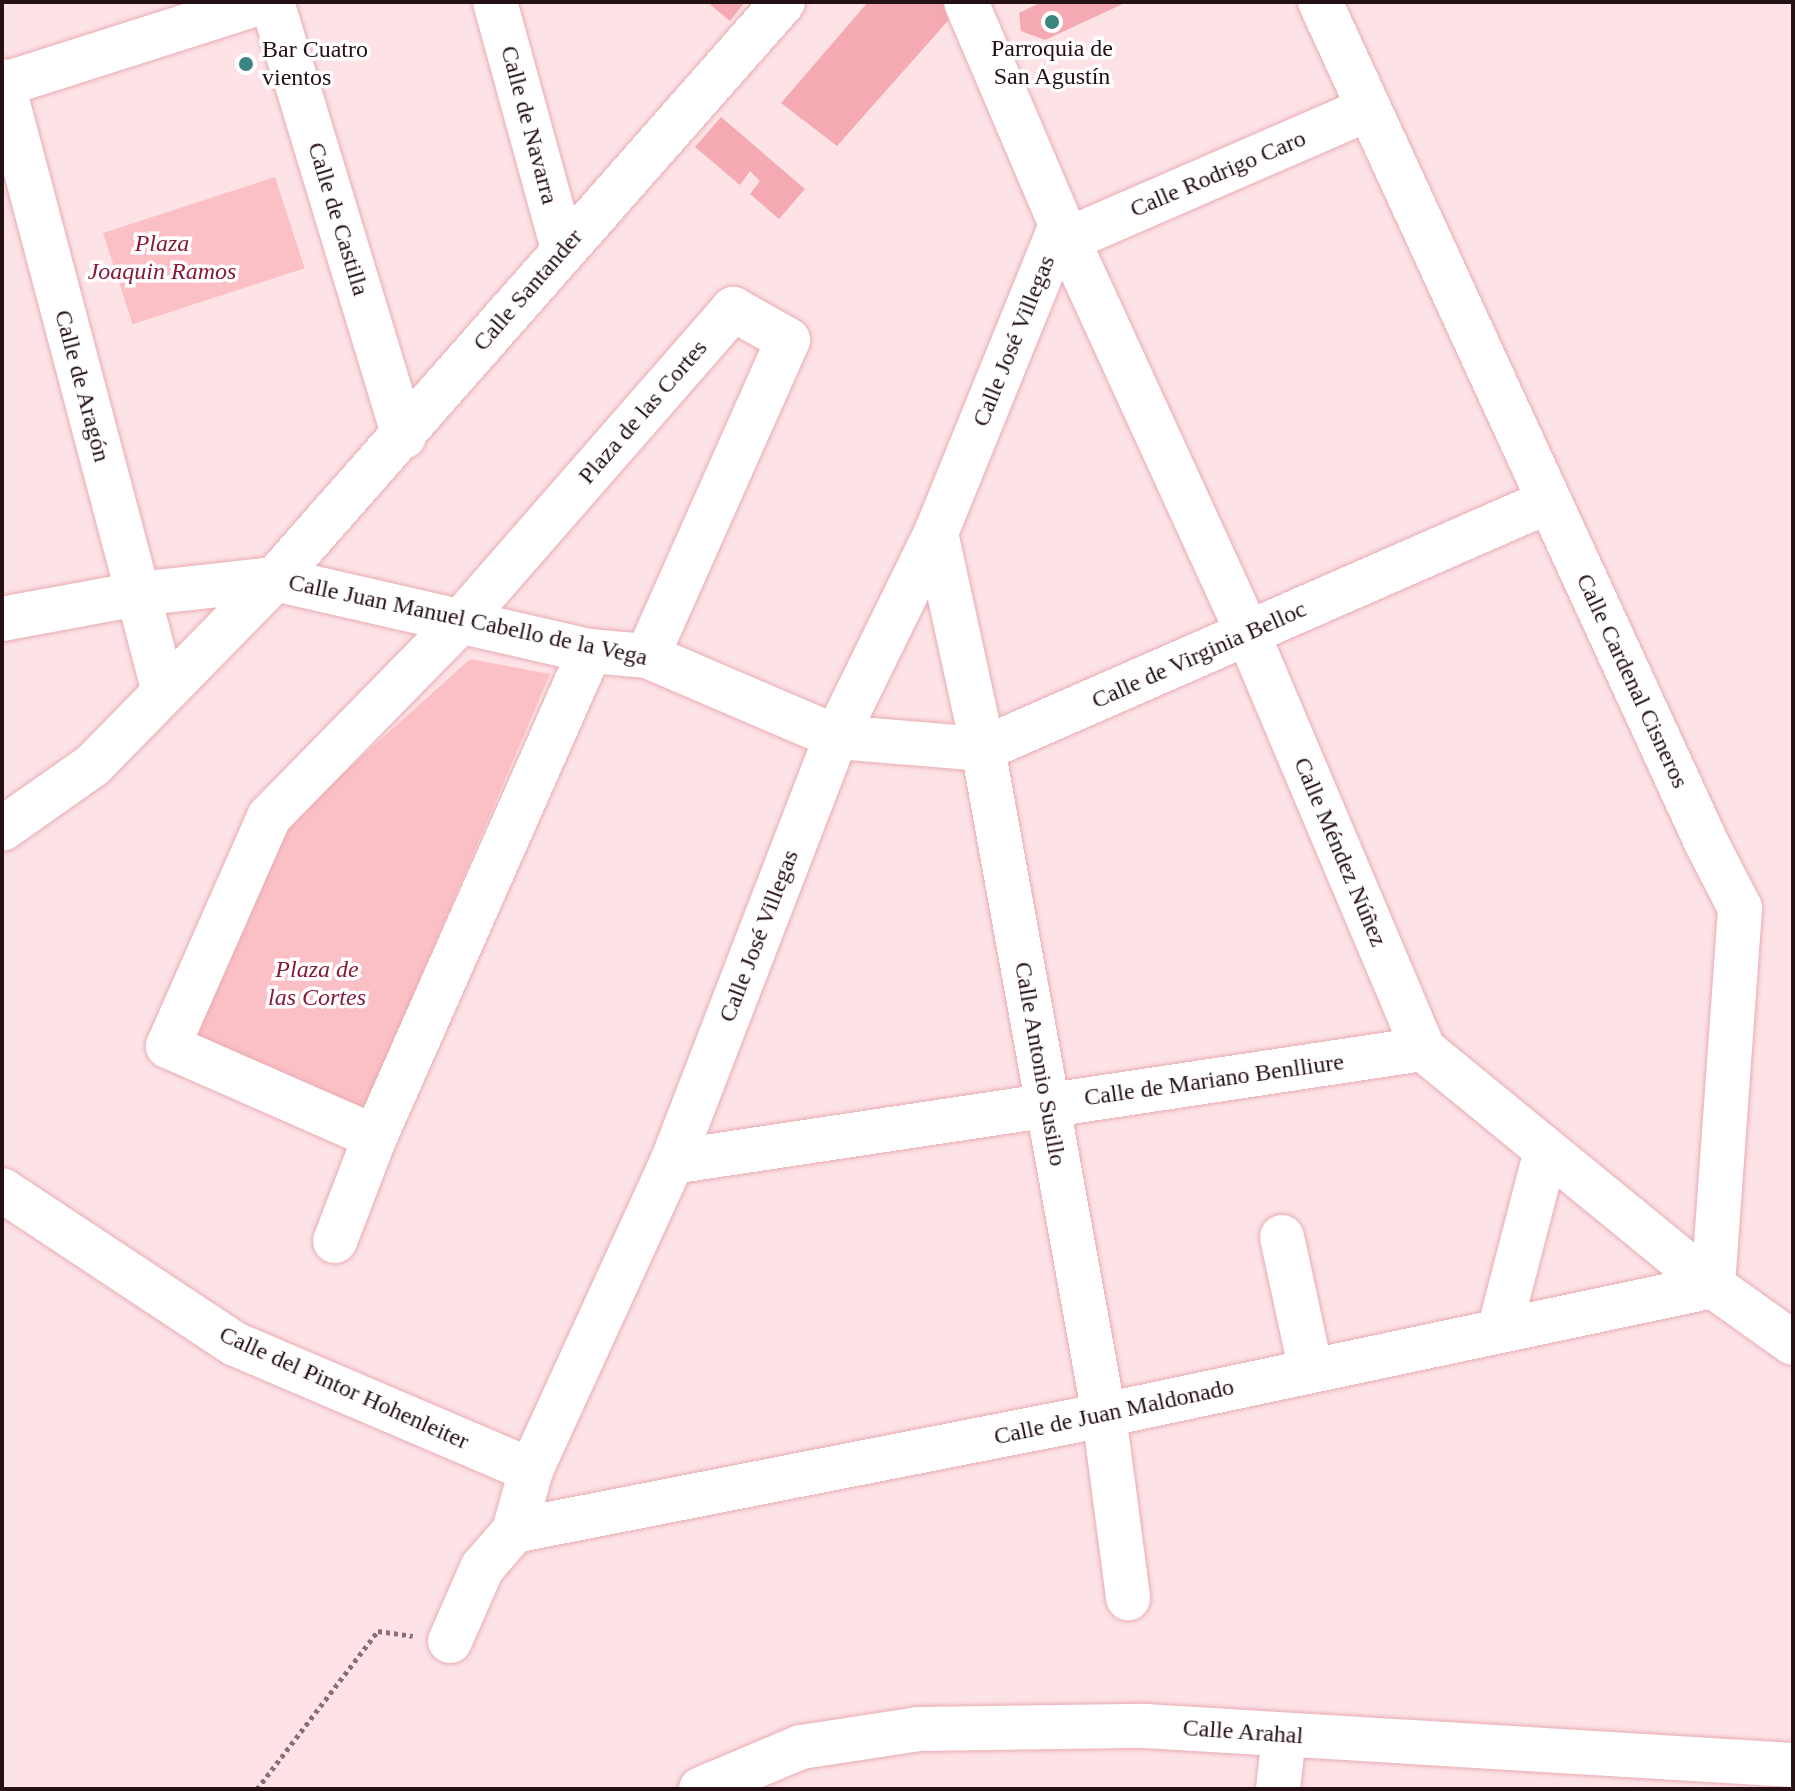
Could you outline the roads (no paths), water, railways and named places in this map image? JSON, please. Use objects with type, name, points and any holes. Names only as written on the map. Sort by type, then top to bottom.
[{"type":"street","points":[[2,83],[262,2]]},
{"type":"street","name":"Calle de Castilla","points":[[272,2],[404,436]]},
{"type":"street","name":"Calle de Navarra","points":[[495,2],[563,249]]},
{"type":"street","name":"Calle Santander","points":[[2,829],[93,765],[275,579],[783,2]]},
{"type":"street","name":"Calle Méndez Núñez","points":[[966,2],[1065,232],[1248,634],[1423,1049],[1713,1286],[1793,1343]]},
{"type":"street","name":"Calle Cardenal Cisneros","points":[[1320,2],[1740,908],[1713,1286]]},
{"type":"street","name":"Calle de Aragón","points":[[2,83],[164,692]]},
{"type":"street","name":"Calle Rodrigo Caro","points":[[1065,232],[1368,109]]},
{"type":"street","name":"Calle José Villegas","points":[[450,1641],[482,1568],[514,1531],[531,1470],[672,1162],[836,737],[936,533],[1065,232]]},
{"type":"street","name":"Plaza de las Cortes","points":[[375,1137],[168,1046],[269,817],[462,620],[733,309],[788,340],[647,656]]},
{"type":"street","name":"Calle de Virginia Belloc","points":[[836,737],[983,749],[1549,501]]},
{"type":"street","name":"Calle Antonio Susillo","points":[[936,533],[983,749],[1104,1415],[1128,1598]]},
{"type":"street","name":"Calle Juan Manuel Cabello de la Vega","points":[[2,619],[137,594],[275,579],[590,651],[647,656],[836,737]]},
{"type":"street","points":[[335,1241],[375,1137],[590,651]]},
{"type":"street","name":"Calle de Mariano Benlliure","points":[[672,1162],[1423,1049]]},
{"type":"street","points":[[1499,1331],[1546,1151]]},
{"type":"street","name":"Calle del Pintor Hohenleiter","points":[[2,1190],[235,1344],[531,1470]]},
{"type":"street","points":[[1282,1237],[1311,1371]]},
{"type":"street","name":"Calle de Juan Maldonado","points":[[514,1531],[1104,1415],[1713,1286]]},
{"type":"street","name":"Calle Arahal","points":[[701,1789],[801,1747],[918,1729],[1145,1726],[1284,1736],[1587,1771],[1793,1765]]},
{"type":"street","points":[[1278,1789],[1284,1736]]},
{"type":"place","name":"Parroquia de San Agustín","points":[[1052,22]]},
{"type":"place","name":"Bar Cuatro vientos","points":[[246,64]]},
{"type":"park label","name":"Plaza Joaquin Ramos","points":[[162,258]]}]
